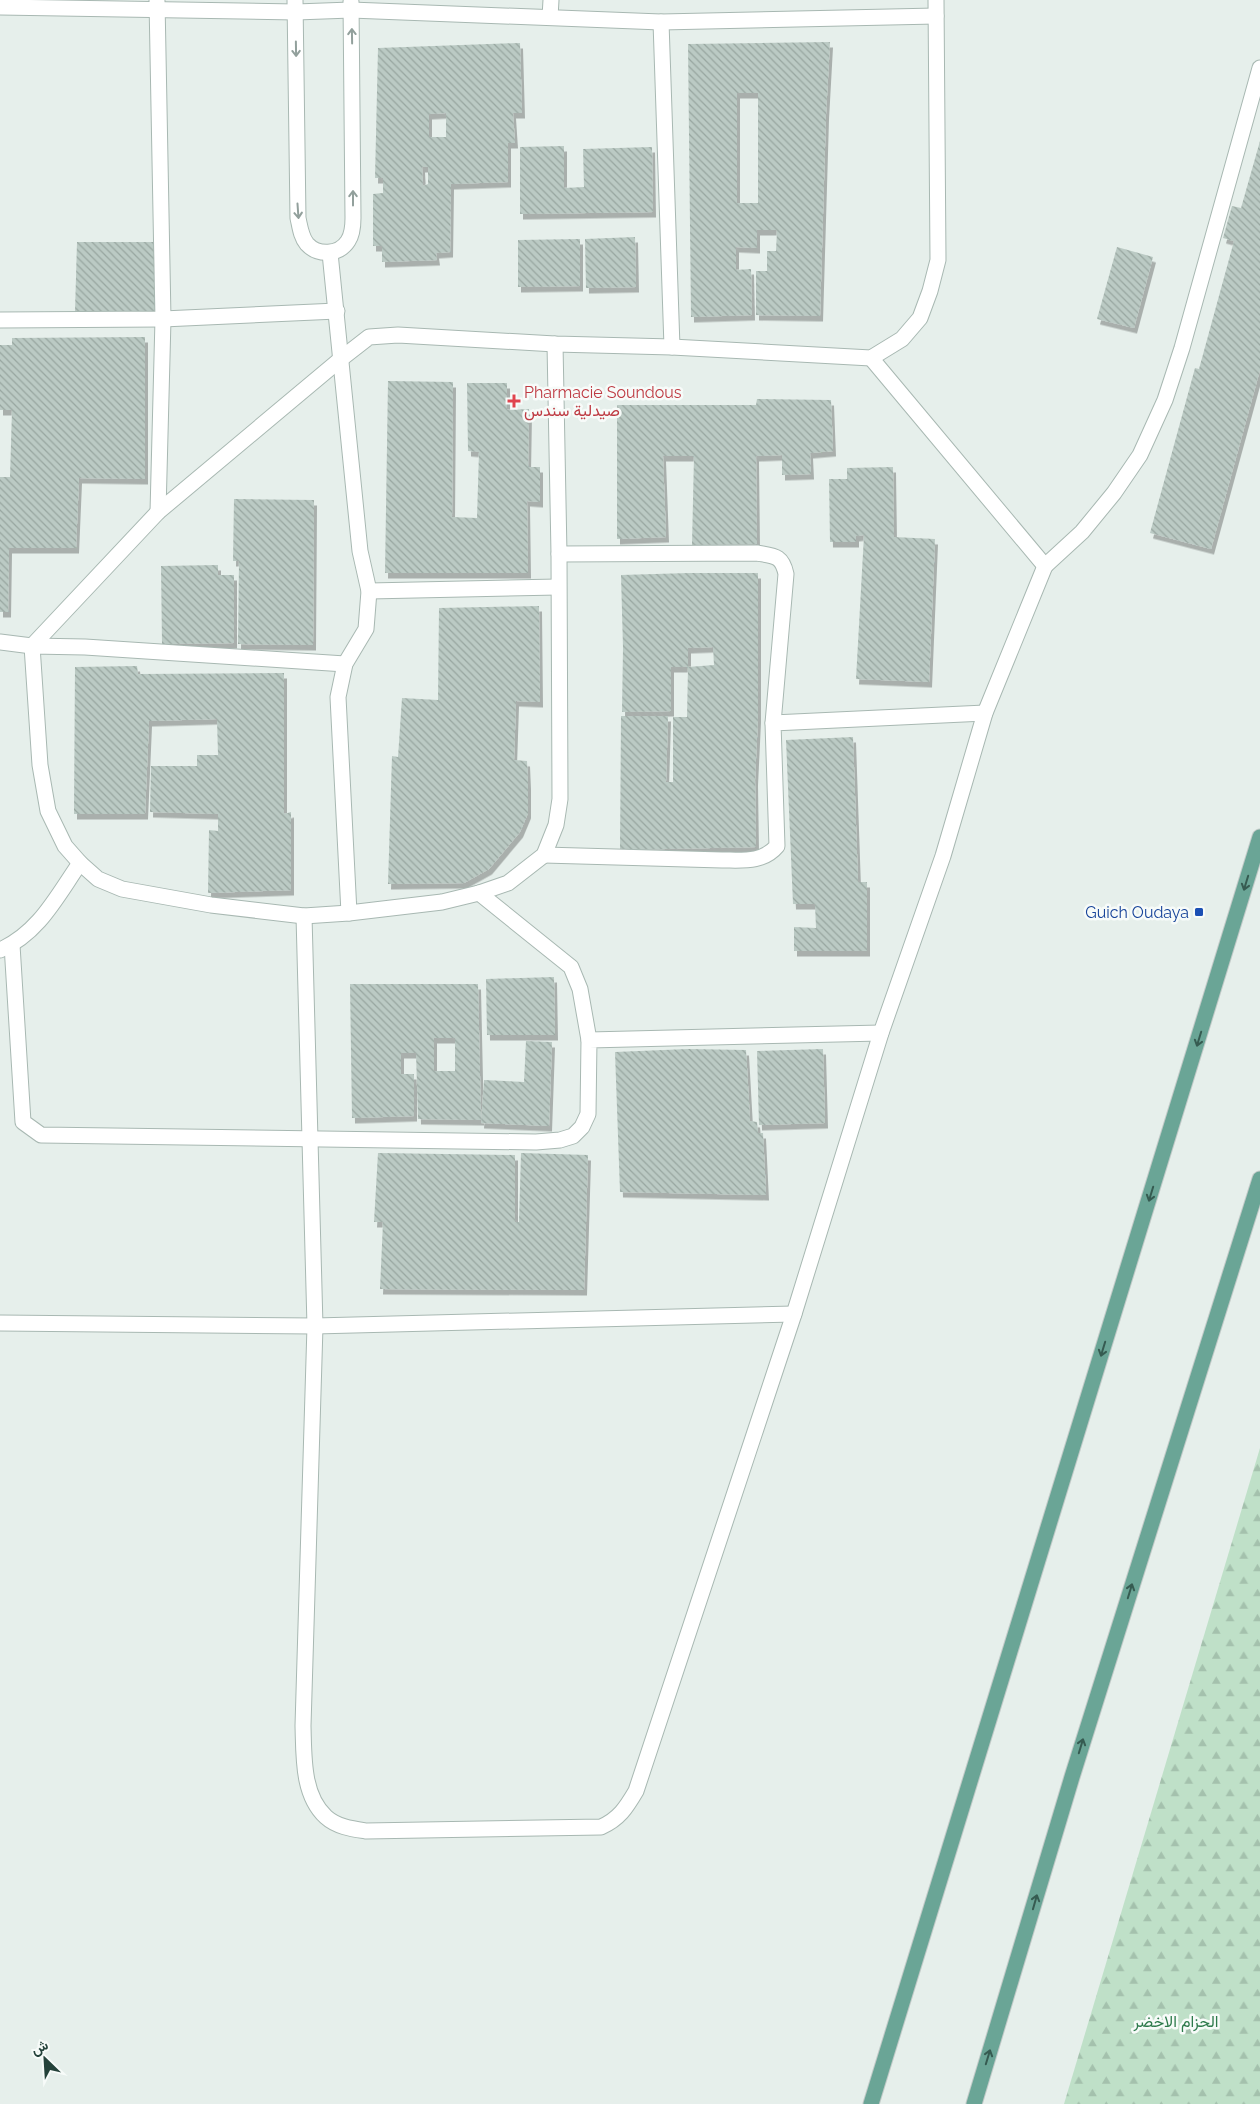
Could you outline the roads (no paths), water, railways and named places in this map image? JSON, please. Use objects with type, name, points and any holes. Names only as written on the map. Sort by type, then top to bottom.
[{"type":"main road","points":[[871,2104],[1260,837]]},
{"type":"main road","points":[[974,2104],[1072,1777],[1260,1179]]},
{"type":"street","points":[[550,18],[551,0]]},
{"type":"street","points":[[555,344],[559,554],[560,799],[556,825],[544,855],[508,883],[479,893],[442,902],[350,913],[304,916],[211,905],[122,889],[98,879],[65,846],[48,811],[40,765],[32,646],[158,512],[342,358],[369,338],[398,335],[871,358],[902,340],[920,318],[930,292],[938,260],[936,0]]},
{"type":"street","points":[[0,7],[157,4],[351,5],[550,18],[661,22],[936,16]]},
{"type":"street","points":[[157,4],[164,319],[158,512]]},
{"type":"street","points":[[296,6],[298,218],[301,232],[307,244],[316,251],[330,253],[343,248],[349,240],[353,224],[351,5]]},
{"type":"street","points":[[661,22],[672,347]]},
{"type":"street","points":[[304,916],[315,1326],[303,1726],[304,1770],[313,1800],[327,1818],[345,1827],[366,1831],[601,1827],[615,1821],[626,1810],[636,1791],[794,1314],[881,1034],[943,856],[985,713],[1045,566],[1082,532],[1114,493],[1140,455],[1165,400],[1182,348],[1260,68]]},
{"type":"street","points":[[330,253],[360,551],[369,591],[366,629],[345,664],[338,697],[350,913]]},
{"type":"street","points":[[0,320],[164,319],[337,311]]},
{"type":"street","points":[[871,358],[1045,566]]},
{"type":"street","points":[[544,855],[750,860],[764,858],[777,846],[773,722],[786,574],[780,559],[757,554],[559,554]]},
{"type":"street","points":[[369,591],[558,587]]},
{"type":"street","points":[[0,642],[32,646],[85,647],[345,664]]},
{"type":"street","points":[[773,722],[985,713]]},
{"type":"street","points":[[80,863],[31,931],[6,947],[23,1122],[41,1135],[536,1142],[560,1140],[573,1136],[582,1127],[588,1114],[589,1040],[580,990],[571,967],[479,893]]},
{"type":"street","points":[[589,1040],[881,1034]]},
{"type":"street","points":[[0,1323],[315,1326],[794,1314]]},
{"type":"place","name":"Pharmacie Soundous صيدلية سندس","points":[[514,401]]},
{"type":"place","name":"Guich Oudaya","points":[[1199,912]]},
{"type":"park label","name":"الحزام الاخضر","points":[[1176,2021]]}]
